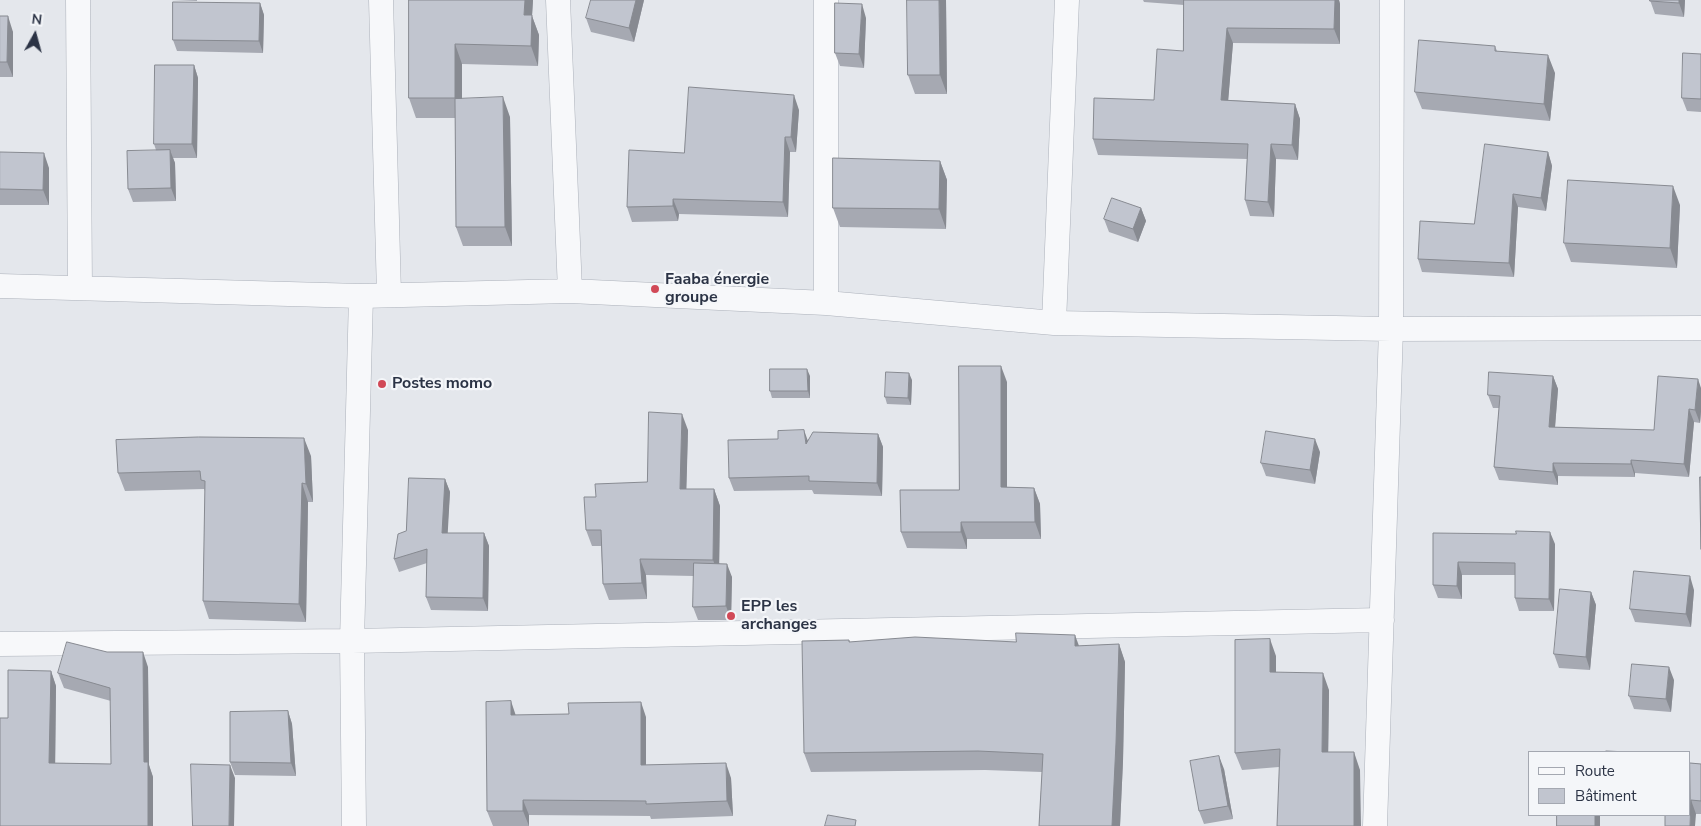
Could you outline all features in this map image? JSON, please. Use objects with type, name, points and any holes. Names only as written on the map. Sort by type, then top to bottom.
[{"type":"street","points":[[78,0],[80,288]]},
{"type":"street","points":[[381,0],[389,294]]},
{"type":"street","points":[[558,0],[570,291]]},
{"type":"street","points":[[826,0],[826,303]]},
{"type":"street","points":[[1054,323],[1067,0]]},
{"type":"street","points":[[1375,826],[1391,329],[1392,0]]},
{"type":"street","points":[[0,286],[361,296],[570,291],[826,303],[1054,323],[1391,329],[1701,328]]},
{"type":"street","points":[[354,826],[352,641],[361,296]]},
{"type":"street","points":[[0,644],[352,641],[1382,620]]},
{"type":"building","points":[[409,0],[525,0],[524,15],[532,15],[531,46],[455,44],[455,98],[409,98]]},
{"type":"building","points":[[591,0],[636,0],[629,28],[586,18]]},
{"type":"building","points":[[907,0],[939,0],[940,75],[908,75]]},
{"type":"building","points":[[1184,0],[1335,0],[1334,29],[1227,28],[1221,100],[1295,104],[1292,145],[1271,144],[1268,202],[1245,200],[1248,144],[1093,139],[1094,98],[1154,100],[1157,49],[1183,51]]},
{"type":"building","points":[[1679,0],[1679,3],[1650,1]]},
{"type":"building","points":[[173,2],[260,3],[259,41],[173,40]]},
{"type":"building","points":[[835,3],[862,4],[859,54],[835,53]]},
{"type":"building","points":[[0,16],[8,16],[7,62],[0,62]]},
{"type":"building","points":[[1419,40],[1495,46],[1495,51],[1548,55],[1544,104],[1415,92]]},
{"type":"building","points":[[1683,53],[1701,54],[1701,99],[1682,98]]},
{"type":"building","points":[[155,65],[194,65],[192,144],[154,144]]},
{"type":"building","points":[[689,87],[794,95],[791,137],[785,137],[783,202],[673,199],[673,206],[627,207],[629,150],[684,153]]},
{"type":"building","points":[[503,97],[505,227],[456,227],[455,99]]},
{"type":"building","points":[[1485,144],[1548,152],[1541,198],[1513,194],[1509,263],[1418,259],[1420,221],[1474,224]]},
{"type":"building","points":[[170,150],[171,188],[128,189],[127,151]]},
{"type":"building","points":[[0,152],[44,153],[43,190],[0,189]]},
{"type":"building","points":[[833,158],[940,161],[939,209],[833,208]]},
{"type":"building","points":[[1568,180],[1673,186],[1670,248],[1564,243]]},
{"type":"building","points":[[1112,198],[1141,208],[1133,229],[1104,219]]},
{"type":"building","points":[[959,366],[1001,366],[1001,487],[1034,488],[1035,522],[961,522],[961,532],[901,532],[900,490],[959,490]]},
{"type":"building","points":[[770,369],[807,369],[808,391],[770,391]]},
{"type":"building","points":[[886,372],[909,373],[908,398],[885,397]]},
{"type":"building","points":[[1489,372],[1553,376],[1549,427],[1654,430],[1658,376],[1698,379],[1695,410],[1689,409],[1684,464],[1631,460],[1631,464],[1553,463],[1553,472],[1494,467],[1500,396],[1488,395]]},
{"type":"building","points":[[649,412],[682,414],[680,489],[714,489],[713,560],[640,559],[642,583],[603,584],[601,530],[586,530],[584,497],[596,497],[595,484],[647,482]]},
{"type":"building","points":[[804,430],[806,444],[813,432],[878,434],[877,483],[809,481],[809,476],[729,478],[728,440],[778,439],[778,431]]},
{"type":"building","points":[[1266,431],[1315,439],[1310,470],[1261,463]]},
{"type":"building","points":[[199,437],[304,438],[306,484],[302,483],[299,604],[203,601],[205,481],[201,480],[200,471],[118,473],[116,440]]},
{"type":"building","points":[[1700,477],[1701,477],[1701,549]]},
{"type":"building","points":[[409,478],[445,479],[442,533],[484,533],[483,598],[426,597],[427,549],[394,559],[398,534],[406,531]]},
{"type":"building","points":[[1516,531],[1550,532],[1549,599],[1515,598],[1515,563],[1458,562],[1457,586],[1433,585],[1433,533],[1516,534]]},
{"type":"building","points":[[694,563],[727,564],[726,606],[693,607]]},
{"type":"building","points":[[1634,571],[1690,576],[1686,614],[1630,609]]},
{"type":"building","points":[[1560,589],[1591,592],[1586,657],[1554,654]]},
{"type":"building","points":[[1016,633],[1075,635],[1075,646],[1119,644],[1112,826],[1039,826],[1043,754],[978,751],[804,753],[802,641],[849,640],[849,642],[915,637],[1016,642]]},
{"type":"building","points":[[1270,639],[1270,672],[1323,673],[1322,752],[1354,752],[1354,826],[1277,826],[1280,749],[1235,753],[1235,640]]},
{"type":"building","points":[[67,642],[107,652],[143,652],[144,762],[148,762],[148,826],[0,826],[0,718],[8,718],[8,670],[51,671],[49,763],[111,764],[110,688],[58,673]]},
{"type":"building","points":[[1632,664],[1669,667],[1666,699],[1629,696]]},
{"type":"building","points":[[511,701],[511,715],[569,714],[568,703],[641,702],[641,765],[726,763],[727,801],[646,804],[646,801],[523,800],[523,811],[487,811],[486,702]]},
{"type":"building","points":[[288,711],[291,763],[230,762],[230,712]]},
{"type":"building","points":[[1219,756],[1228,806],[1199,811],[1190,761]]},
{"type":"building","points":[[1691,763],[1701,764],[1701,801],[1691,800]]},
{"type":"building","points":[[191,764],[230,765],[229,826],[193,826]]},
{"type":"building","points":[[828,815],[856,820],[855,826],[825,826]]},
{"type":"building","points":[[1557,816],[1595,816],[1595,826],[1557,826]]},
{"type":"building","points":[[1665,816],[1690,816],[1690,826],[1665,826]]},
{"type":"place","name":"Faaba énergie groupe","points":[[655,289]]},
{"type":"place","name":"Postes momo","points":[[382,384]]},
{"type":"place","name":"EPP les archanges","points":[[731,616]]}]
